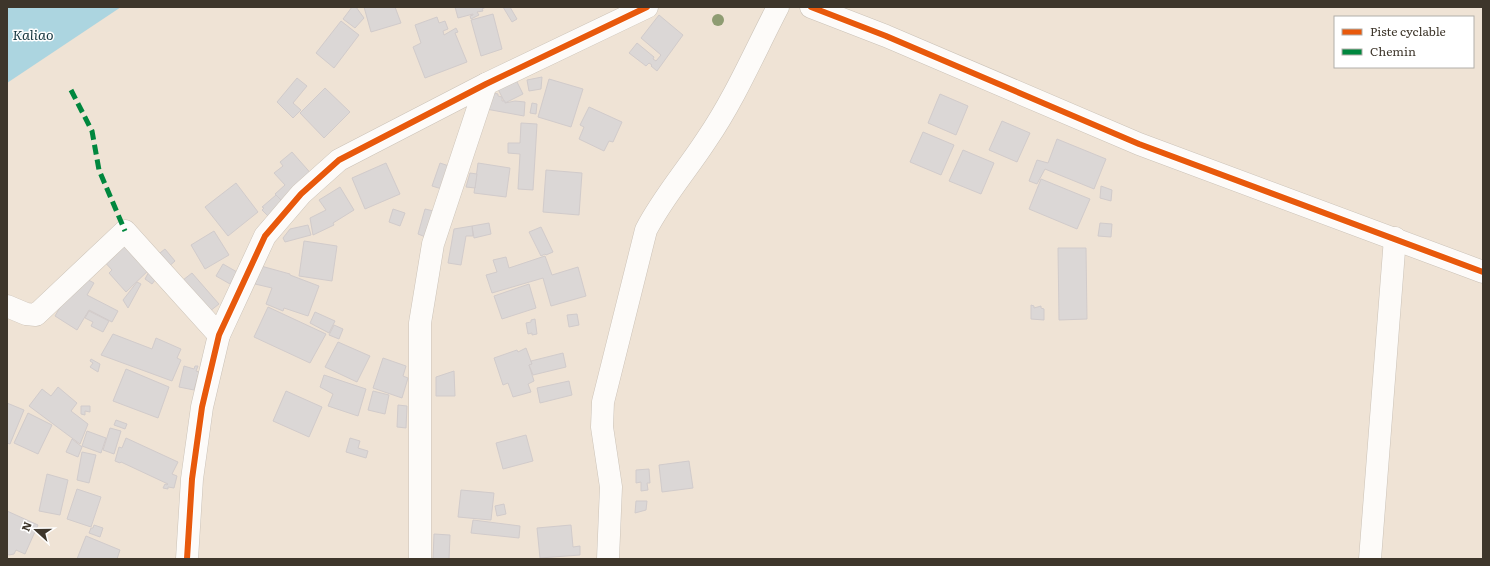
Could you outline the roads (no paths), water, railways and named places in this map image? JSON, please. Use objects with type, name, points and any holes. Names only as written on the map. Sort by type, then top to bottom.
[{"type":"street","points":[[187,559],[192,479],[202,408],[219,335],[265,236],[301,194],[339,160],[486,84],[647,7]]},
{"type":"street","points":[[608,559],[611,487],[602,427],[603,402],[646,230],[656,211],[711,133],[778,7]]},
{"type":"street","points":[[811,7],[1139,144],[1483,272]]},
{"type":"street","points":[[420,559],[420,323],[433,244],[486,84]]},
{"type":"street","points":[[7,306],[26,314],[36,315],[125,231],[219,335]]},
{"type":"street","points":[[1370,559],[1395,238]]},
{"type":"water","name":"Kaliao","points":[[7,7],[121,7],[7,83]]}]
